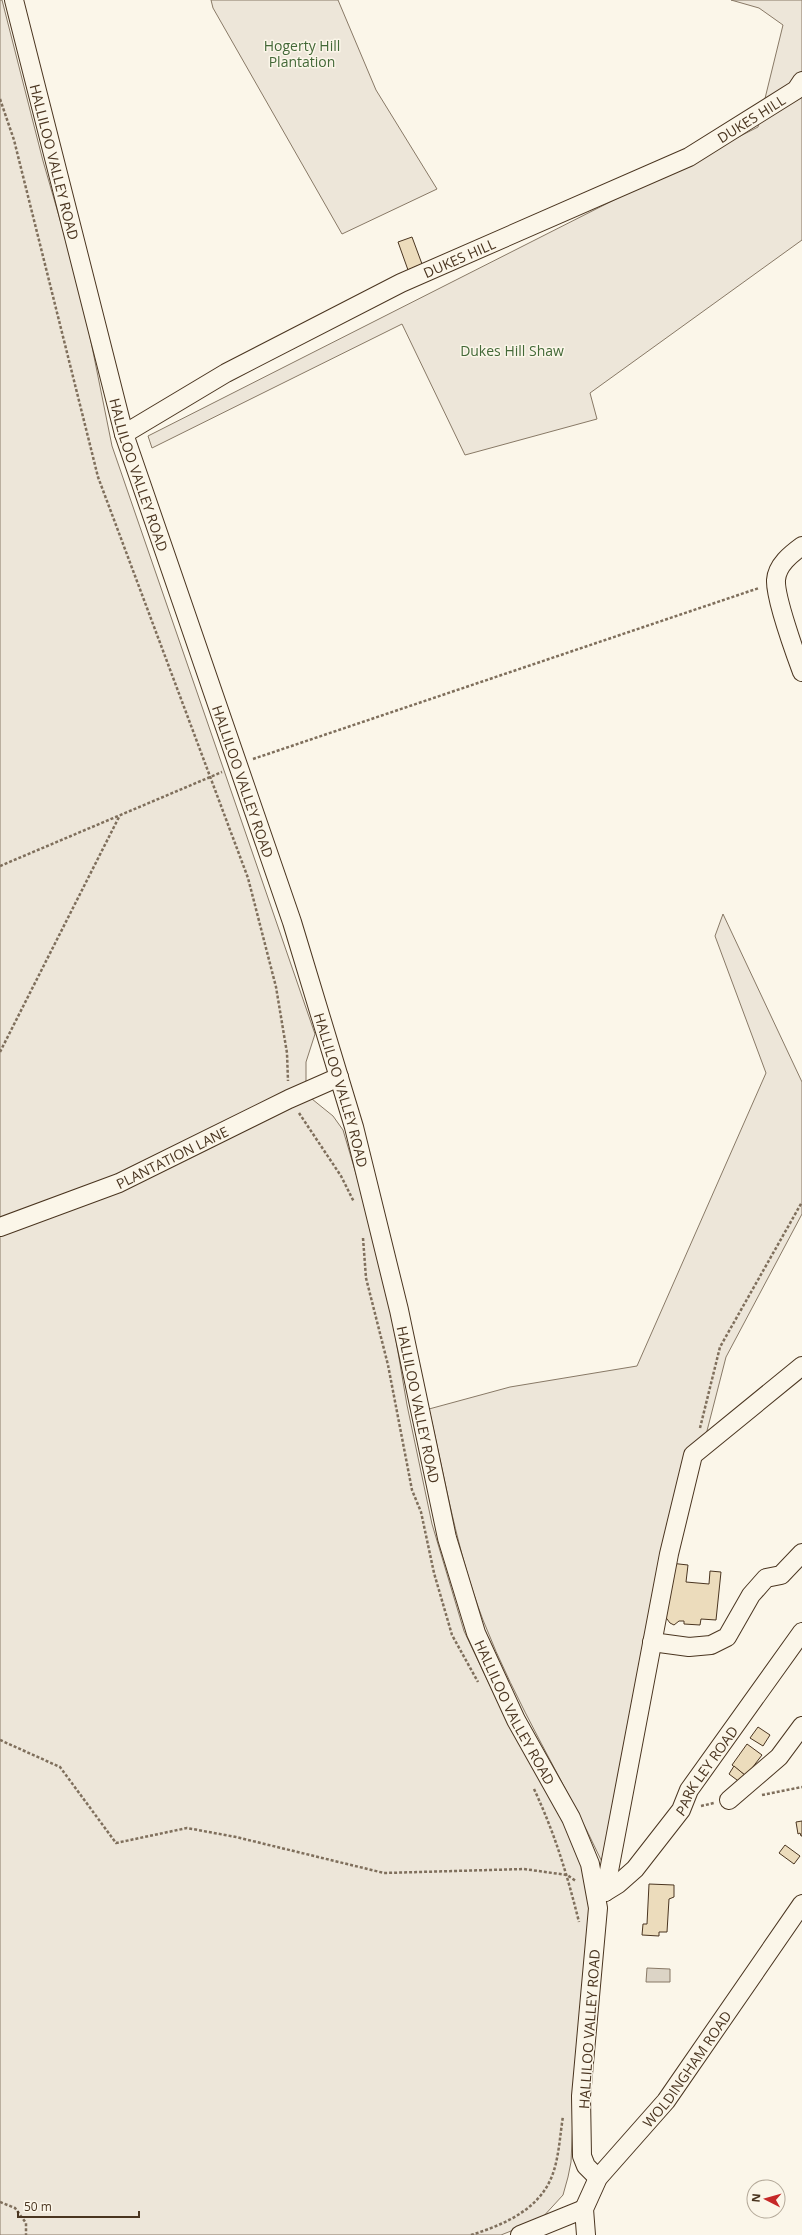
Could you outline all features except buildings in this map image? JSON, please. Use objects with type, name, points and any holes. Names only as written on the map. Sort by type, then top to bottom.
[{"type":"street","name":"HALLILOO VALLEY ROAD","points":[[14,0],[124,434],[292,922],[339,1077],[399,1310],[447,1538],[476,1633],[516,1720],[571,1818],[601,1893],[581,2096],[582,2156],[586,2166],[598,2178]]},
{"type":"street","name":"DUKES HILL","points":[[124,434],[226,373],[401,283],[689,157],[798,84]]},
{"type":"street","points":[[802,546],[782,564],[776,579],[779,597],[802,672]]},
{"type":"street","name":"PLANTATION LANE","points":[[0,1227],[119,1183],[289,1099],[339,1077]]},
{"type":"street","points":[[601,1893],[669,1554],[693,1455],[802,1366]]},
{"type":"street","points":[[652,1642],[689,1647],[711,1645],[727,1637],[751,1595],[766,1578],[781,1575],[802,1553]]},
{"type":"street","name":"PARK LEY ROAD","points":[[601,1893],[635,1869],[681,1810],[689,1790],[802,1632]]},
{"type":"street","points":[[730,1800],[779,1756],[802,1726]]},
{"type":"street","name":"WOLDINGHAM ROAD","points":[[586,2235],[584,2210],[598,2178],[666,2101],[802,1904]]},
{"type":"street","points":[[520,2235],[584,2210]]},
{"type":"path","points":[[0,99],[14,140],[98,477],[248,878],[272,973],[287,1053],[289,1099]]},
{"type":"path","points":[[0,866],[210,778],[238,764],[768,585],[776,579]]},
{"type":"path","points":[[0,1052],[120,816]]},
{"type":"path","points":[[693,1455],[720,1347],[802,1202]]},
{"type":"path","points":[[0,1740],[60,1767],[116,1843],[187,1828],[236,1837],[384,1873],[524,1869],[567,1875],[580,1926]]},
{"type":"path","points":[[757,1796],[802,1787]]},
{"type":"path","points":[[681,1810],[730,1800]]},
{"type":"path","points":[[471,2235],[498,2226],[522,2213],[543,2193],[552,2175],[564,2112]]},
{"type":"path","points":[[0,2202],[15,2208],[26,2223],[26,2235]]},
{"type":"green space","points":[[0,0],[2,0],[43,161],[81,292],[112,446],[315,1034],[306,1062],[306,1084],[312,1099],[333,1116],[343,1130],[362,1194],[390,1305],[407,1405],[432,1524],[464,1631],[506,1719],[564,1819],[579,1853],[590,1906],[575,2072],[571,2162],[568,2177],[563,2195],[541,2219],[501,2235],[0,2235]]},
{"type":"green space","name":"Hogerty Hill Plantation","points":[[211,0],[338,0],[376,90],[437,189],[342,234],[213,8]]},
{"type":"green space","name":"Dukes Hill Shaw","points":[[731,0],[802,0],[802,240],[590,393],[597,419],[465,455],[402,324],[152,448],[148,436],[758,127],[783,25],[759,8]]},
{"type":"green space","points":[[723,914],[802,1082],[802,1214],[726,1357],[673,1563],[603,1864],[573,1803],[525,1713],[496,1652],[483,1620],[459,1542],[429,1409],[510,1387],[637,1366],[766,1073],[715,936]]},
{"type":"shaded area","points":[[647,1968],[670,1969],[670,1982],[646,1982]]}]
